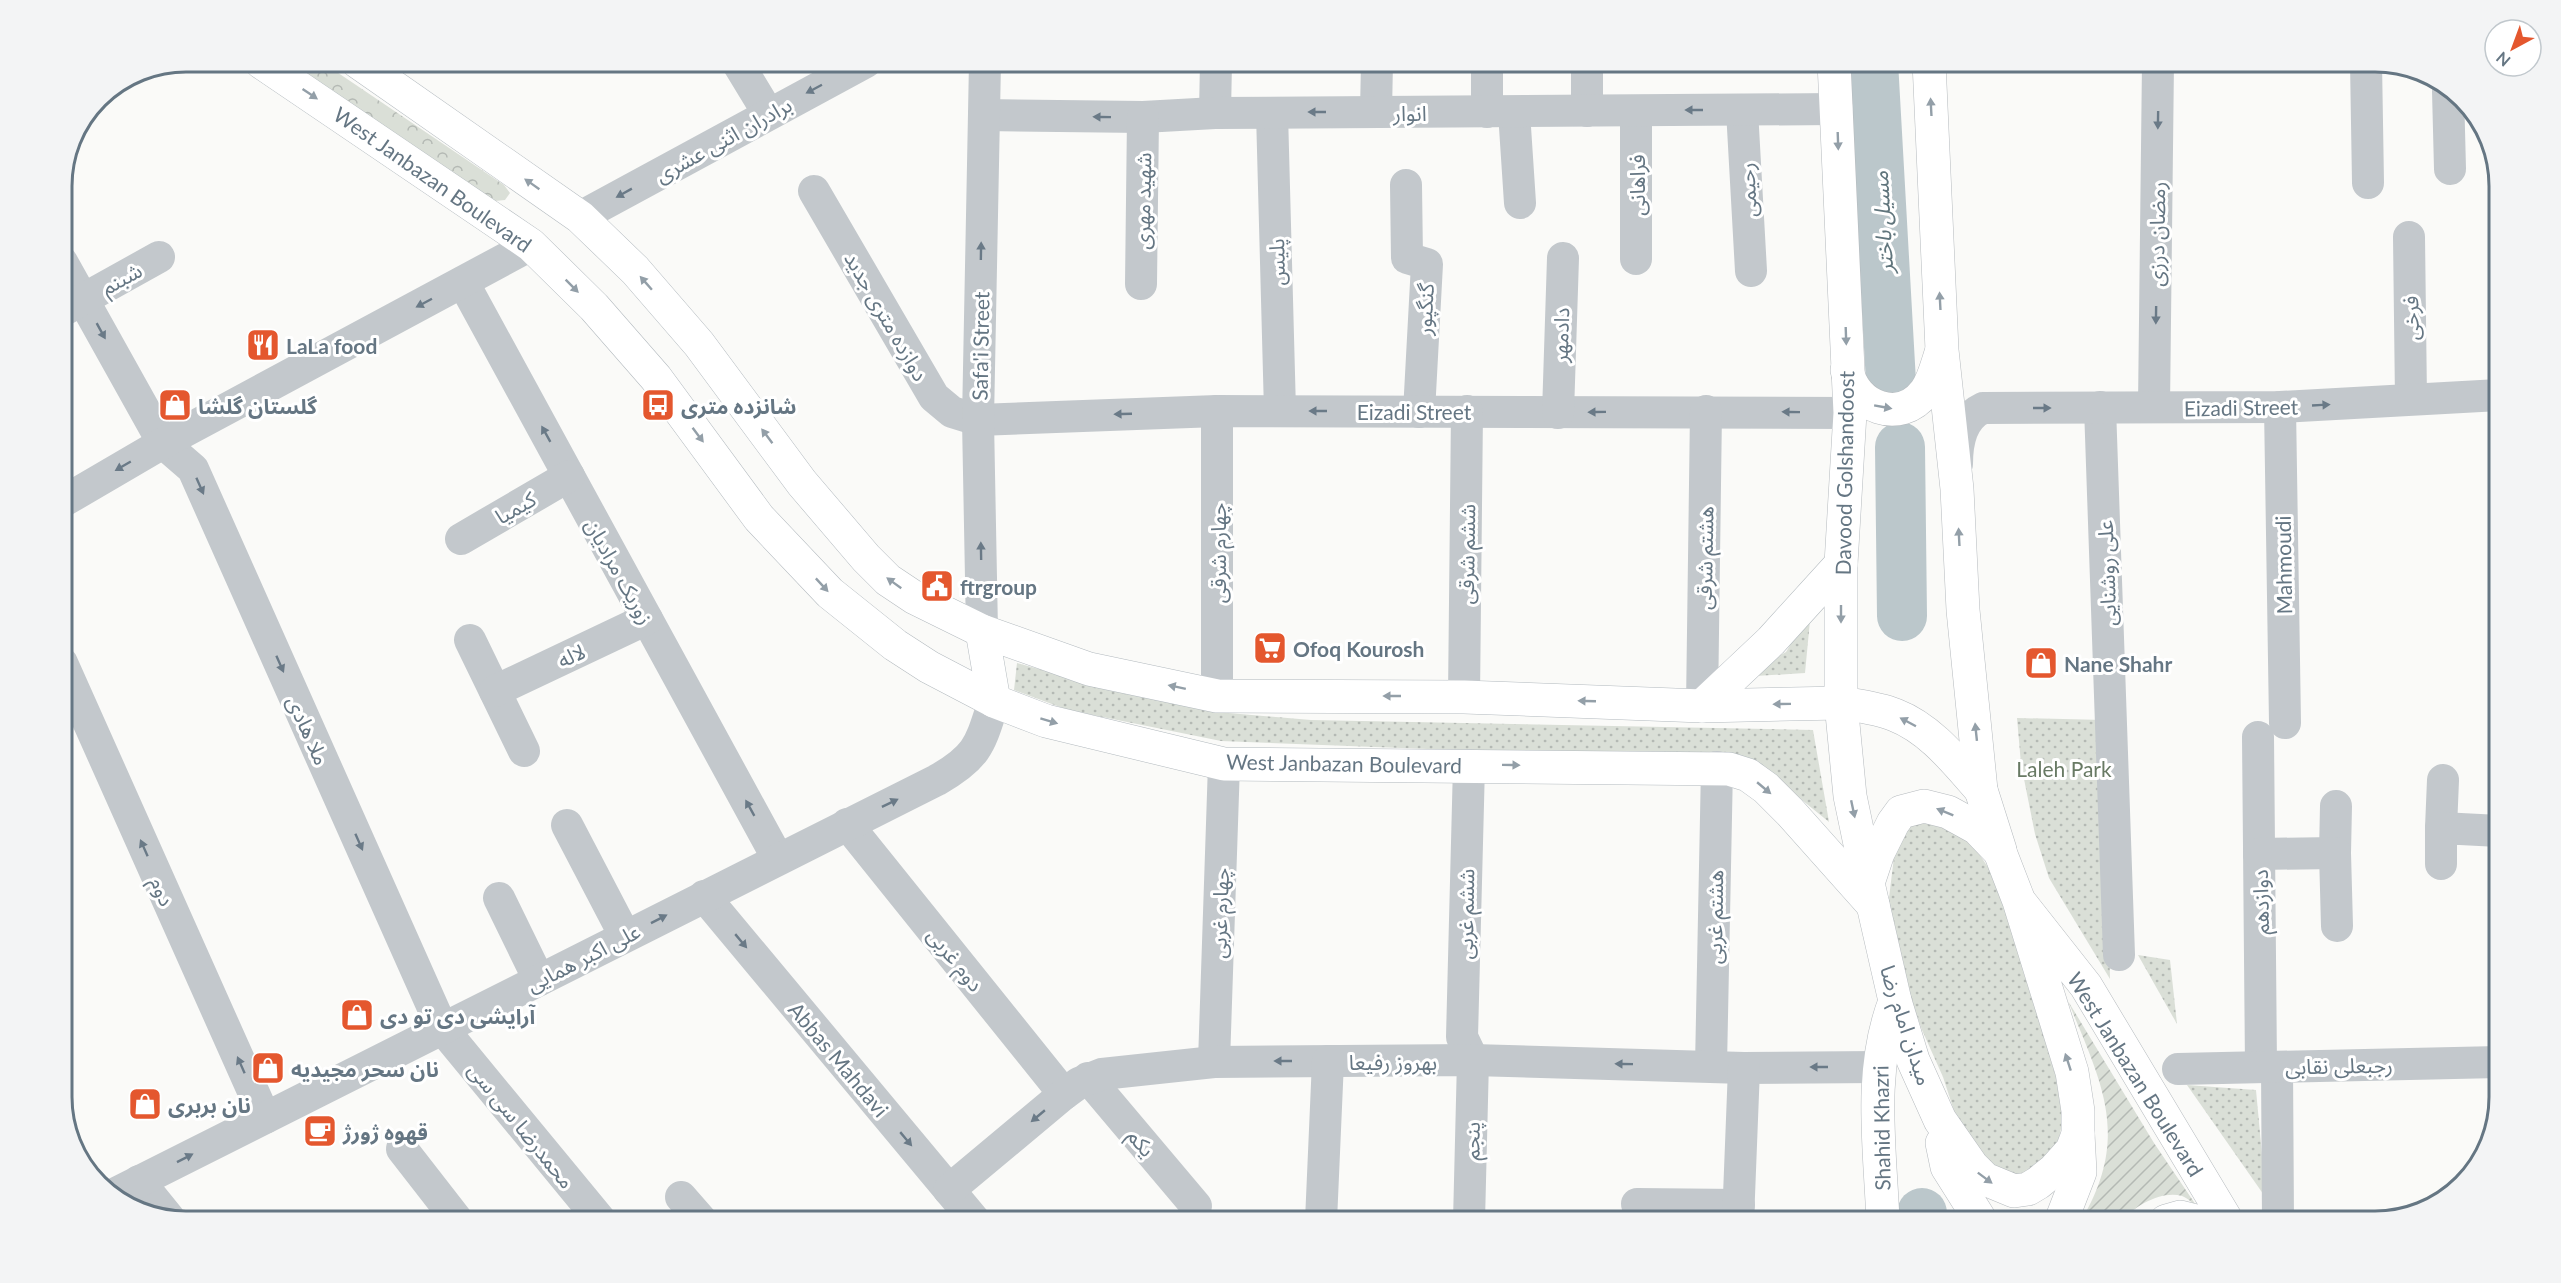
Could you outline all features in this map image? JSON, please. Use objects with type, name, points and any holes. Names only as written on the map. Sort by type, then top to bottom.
[{"type":"main road","name":"West Janbazan Boulevard","points":[[276,72],[531,245],[594,307],[648,369],[759,518],[830,593],[895,645],[929,667],[994,701],[1046,721],[1224,764],[1717,767],[1748,775],[1766,788],[1871,894]]},
{"type":"main road","points":[[372,72],[580,217],[635,270],[699,344],[802,483],[866,558],[888,580],[915,598],[982,631],[1089,669],[1217,696],[1464,697],[1702,705],[1841,704],[1895,715],[1917,727],[1935,740],[1982,790]]},
{"type":"main road","name":"Davood Golshandoost","points":[[1835,72],[1850,413],[1841,564],[1841,704],[1850,796],[1871,894]]},
{"type":"main road","points":[[1929,72],[1942,350],[1957,489],[1963,610],[1982,790],[2072,1072],[2078,1111],[2080,1172],[2065,1211]]},
{"type":"main road","points":[[531,245],[580,217]]},
{"type":"main road","points":[[1847,368],[1853,389],[1862,399],[1875,406],[1889,409],[1903,407],[1916,401],[1926,392],[1942,350]]},
{"type":"main road","points":[[1702,705],[1771,640],[1841,564]]},
{"type":"main road","points":[[982,631],[994,701]]},
{"type":"main road","points":[[1871,894],[1878,853],[1893,823],[1901,812],[1915,807],[1933,807],[1948,812],[1977,828],[2000,852]]},
{"type":"main road","name":"میدان امام رضا","points":[[1871,894],[1895,1001],[1913,1060],[1940,1120],[1972,1167],[1985,1179],[1999,1187],[2014,1191],[2028,1189],[2054,1170],[2072,1150],[2078,1134]]},
{"type":"main road","name":"West Janbazan Boulevard","points":[[2019,901],[2086,986],[2221,1211]]},
{"type":"main road","name":"Shahid Khazri","points":[[1883,1211],[1878,1067],[1885,1027],[1895,1001]]},
{"type":"main road","points":[[1940,1120],[1942,1146],[1947,1167],[1975,1211]]},
{"type":"street","points":[[743,72],[768,113]]},
{"type":"street","name":"برادران اثنی عشری","points":[[580,217],[847,72]]},
{"type":"street","name":"Safa'i Street","points":[[982,631],[978,420],[985,72]]},
{"type":"street","points":[[1215,113],[1216,72]]},
{"type":"street","points":[[1376,112],[1377,72]]},
{"type":"street","points":[[1489,72],[1520,203]]},
{"type":"street","points":[[1587,72],[1587,111]]},
{"type":"street","name":"رمضان درزی","points":[[2154,407],[2158,72]]},
{"type":"street","points":[[2366,72],[2368,183]]},
{"type":"street","points":[[2448,99],[2450,169]]},
{"type":"street","name":"انوار","points":[[984,115],[1143,117],[1215,113],[1837,109]]},
{"type":"street","name":"رحیمی","points":[[1742,110],[1751,271]]},
{"type":"street","name":"فراهانی","points":[[1636,111],[1636,259]]},
{"type":"street","name":"پلیس","points":[[1272,113],[1280,411]]},
{"type":"street","name":"شهید مهری","points":[[1141,284],[1143,117]]},
{"type":"street","name":"گنگپور","points":[[1406,185],[1407,258],[1427,264],[1419,412]]},
{"type":"street","name":"دوازده متری جدید","points":[[814,191],[934,397],[952,412],[978,420]]},
{"type":"street","name":"فرخی","points":[[2409,237],[2411,399]]},
{"type":"street","points":[[72,496],[163,443],[531,245]]},
{"type":"street","name":"شبنم","points":[[72,305],[159,257]]},
{"type":"street","name":"دادمهر","points":[[1557,413],[1563,258]]},
{"type":"street","name":"زوریک مرادیان","points":[[463,282],[778,859]]},
{"type":"street","name":"ملا هادی","points":[[72,305],[163,443],[193,470],[442,1028]]},
{"type":"street","name":"Eizadi Street","points":[[1957,489],[1957,442],[1975,411],[1983,408],[2280,407],[2489,395]]},
{"type":"street","name":"علی روشنایی","points":[[2100,407],[2119,955]]},
{"type":"street","name":"Mahmoudi","points":[[2280,407],[2285,723]]},
{"type":"street","name":"Eizadi Street","points":[[978,420],[1217,411],[1850,413]]},
{"type":"street","name":"چهارم شرقی","points":[[1217,411],[1217,696]]},
{"type":"street","name":"ششم شرقی","points":[[1464,697],[1467,411]]},
{"type":"street","name":"هشتم شرقی","points":[[1702,705],[1706,411]]},
{"type":"street","name":"کیمیا","points":[[461,539],[569,476]]},
{"type":"street","name":"لاله","points":[[495,691],[647,619]]},
{"type":"street","points":[[470,640],[524,751]]},
{"type":"street","name":"دوم","points":[[72,685],[265,1118]]},
{"type":"street","name":"علی اکبر همایی","points":[[127,1188],[956,769],[980,743],[994,701]]},
{"type":"street","name":"دوازدهم","points":[[2258,737],[2259,854],[2277,1211]]},
{"type":"street","name":"چهارم غربی","points":[[1214,1062],[1224,764]]},
{"type":"street","name":"ششم غربی","points":[[1469,765],[1462,1036],[1473,1060]]},
{"type":"street","name":"هشتم غربی","points":[[1711,1066],[1717,767]]},
{"type":"street","points":[[2441,864],[2443,780]]},
{"type":"street","points":[[2336,806],[2337,926]]},
{"type":"street","name":"دوم غربی","points":[[847,824],[1076,1086]]},
{"type":"street","points":[[567,825],[625,936]]},
{"type":"street","points":[[2441,828],[2489,830]]},
{"type":"street","points":[[2259,854],[2335,853]]},
{"type":"street","name":"Abbas Mahdavi","points":[[704,896],[967,1211]]},
{"type":"street","points":[[499,898],[539,980]]},
{"type":"street","name":"محمدرضا سی سی","points":[[442,1028],[593,1211]]},
{"type":"street","name":"بهروز رفیعا","points":[[949,1190],[1076,1086],[1102,1074],[1214,1062],[1473,1060],[1744,1068],[1878,1067]]},
{"type":"street","name":"پنجم","points":[[1469,1211],[1473,1060]]},
{"type":"street","points":[[1321,1211],[1328,1061]]},
{"type":"street","name":"رجبعلی نقابی","points":[[2178,1069],[2489,1062]]},
{"type":"street","points":[[1738,1211],[1744,1068]]},
{"type":"street","name":"یکم","points":[[1076,1086],[1196,1206]]},
{"type":"street","points":[[402,1149],[450,1211]]},
{"type":"street","points":[[127,1188],[152,1206]]},
{"type":"street","points":[[681,1197],[693,1211]]},
{"type":"street","points":[[1637,1204],[1716,1211]]},
{"type":"green space","points":[[301,72],[337,72],[504,185],[510,193],[505,200],[495,201]]},
{"type":"green space","points":[[1811,610],[1805,673],[1739,677],[1786,652]]},
{"type":"green space","points":[[1017,663],[1115,690],[1217,712],[1311,720],[1813,730],[1829,822],[1776,779],[1637,757],[1221,741],[1068,710],[1014,690]]},
{"type":"green space","name":"Laleh Park","points":[[2017,718],[2105,720],[2110,979],[2049,878],[2035,834],[2021,764]]},
{"type":"green space","points":[[1933,818],[1974,846],[1995,878],[2067,1101],[2059,1138],[2047,1161],[2039,1169],[2013,1177],[1996,1172],[1959,1126],[1943,1077],[1922,1030],[1902,974],[1888,906],[1894,857],[1907,824]]},
{"type":"green space","points":[[2138,955],[2170,960],[2177,1024]]},
{"type":"green space","points":[[2068,1001],[2154,1143],[2198,1208],[2182,1196],[2166,1195],[2157,1197],[2133,1211],[2086,1211],[2096,1191],[2105,1162],[2108,1136],[2106,1110],[2091,1058]]},
{"type":"green space","points":[[2187,1085],[2256,1090],[2266,1198]]},
{"type":"waterway","name":"مسیل باختر","points":[[1874,72],[1891,382]]},
{"type":"waterway","name":"مسیل باختر","points":[[1900,447],[1902,616]]},
{"type":"place","name":"LaLa food","points":[[263,345]]},
{"type":"place","name":"گلستان گلشا","points":[[175,405]]},
{"type":"place","name":"شانزده متری","points":[[658,405]]},
{"type":"place","name":"ftrgroup","points":[[937,586]]},
{"type":"place","name":"Ofoq Kourosh","points":[[1270,648]]},
{"type":"place","name":"Nane Shahr","points":[[2041,663]]},
{"type":"place","name":"آرایشی دی تو دی","points":[[357,1015]]},
{"type":"place","name":"نان سحر مجیدیه","points":[[268,1068]]},
{"type":"place","name":"نان بربرى","points":[[145,1104]]},
{"type":"place","name":"قهوه ژورژ","points":[[320,1131]]}]
